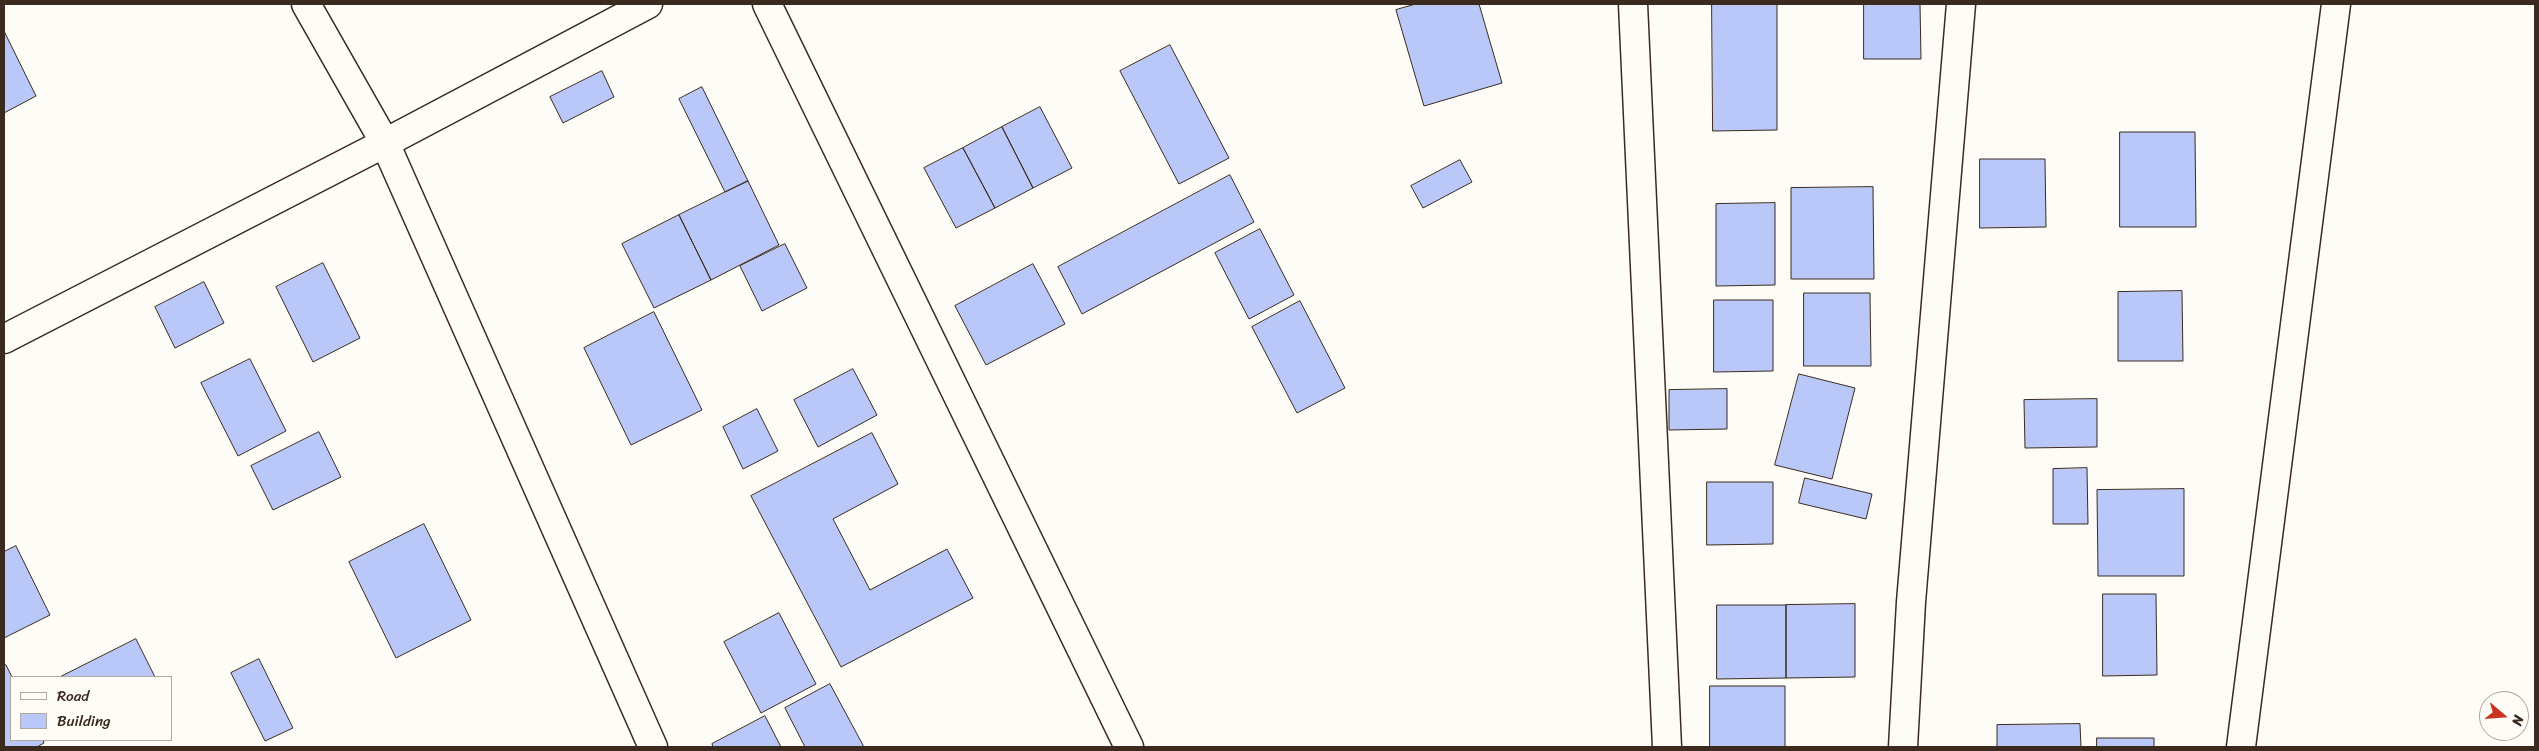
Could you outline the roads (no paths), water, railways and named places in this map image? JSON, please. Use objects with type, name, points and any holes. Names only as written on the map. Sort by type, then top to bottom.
[{"type":"street","points":[[306,4],[385,143],[653,747]]},
{"type":"street","points":[[4,339],[385,143],[648,4]]},
{"type":"street","points":[[768,4],[1129,747]]},
{"type":"street","points":[[1633,4],[1667,747]]},
{"type":"street","points":[[1903,747],[1912,592],[1961,4]]},
{"type":"street","points":[[2241,747],[2336,4]]}]
